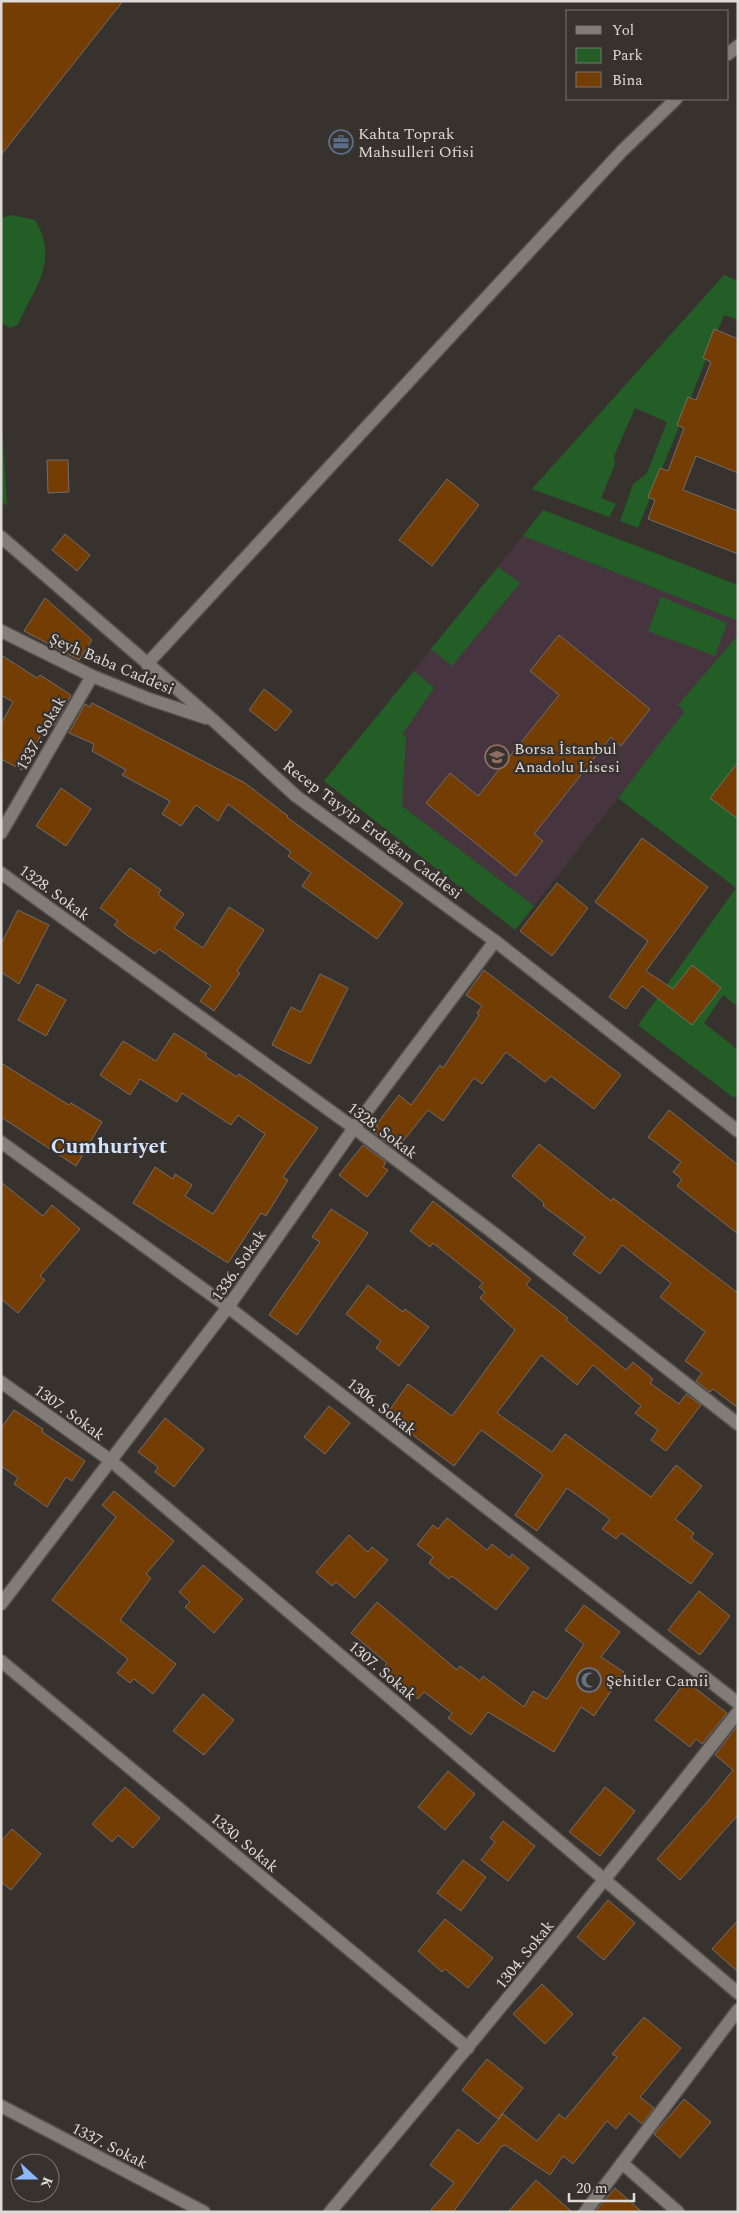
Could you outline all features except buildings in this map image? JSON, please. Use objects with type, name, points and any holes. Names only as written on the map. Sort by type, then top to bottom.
[{"type":"street","points":[[147,664],[622,151],[675,100]]},
{"type":"street","name":"Recep Tayyip Erdoğan Caddesi","points":[[1,537],[213,720],[296,796],[495,941],[738,1131]]},
{"type":"street","name":"Şeyh Baba Caddesi","points":[[1,631],[92,676],[149,699],[213,720]]},
{"type":"street","name":"1337. Sokak","points":[[1,833],[92,676]]},
{"type":"street","name":"1328. Sokak","points":[[1,873],[354,1128],[605,1318],[738,1424]]},
{"type":"street","name":"1336. Sokak","points":[[1,1604],[228,1307],[354,1128],[495,941]]},
{"type":"street","name":"1306. Sokak","points":[[1,1142],[228,1307],[738,1703]]},
{"type":"street","name":"1307. Sokak","points":[[1,1382],[110,1460],[738,1992]]},
{"type":"street","name":"1330. Sokak","points":[[1,1661],[468,2048]]},
{"type":"street","name":"1304. Sokak","points":[[330,2212],[468,2048],[605,1880],[738,1712]]},
{"type":"street","points":[[585,2212],[738,2010]]},
{"type":"street","name":"1337. Sokak","points":[[1,2106],[204,2212]]},
{"type":"street","points":[[622,2163],[678,2212]]},
{"type":"shaded area","name":"Borsa İstanbul Anadolu Lisesi","points":[[523,536],[738,621],[738,635],[679,705],[685,712],[515,930],[324,781]]},
{"type":"green space","points":[[12,215],[35,220],[42,234],[45,260],[38,283],[18,325],[10,328],[1,322],[1,218]]},
{"type":"green space","points":[[724,275],[738,281],[738,320],[724,315],[638,528],[620,521],[633,484],[646,474],[667,422],[635,408],[614,456],[615,464],[601,498],[616,504],[609,517],[532,489]]},
{"type":"green space","points":[[1,433],[3,439],[7,506],[1,501]]},
{"type":"green space","points":[[543,510],[738,585],[738,621],[523,536]]},
{"type":"green space","points":[[498,567],[520,583],[452,666],[431,649]]},
{"type":"green space","points":[[661,597],[727,623],[715,656],[648,631]]},
{"type":"green space","points":[[738,635],[738,1007],[723,995],[704,1023],[738,1050],[738,1093],[734,1098],[638,1025],[736,888],[618,798],[684,712],[678,705]]},
{"type":"green space","points":[[414,671],[434,688],[402,735],[406,735],[402,806],[534,906],[515,930],[324,781]]},
{"type":"place","name":"Kahta Toprak Mahsulleri Ofisi","points":[[341,142]]},
{"type":"place","name":"Borsa İstanbul Anadolu Lisesi","points":[[497,757]]},
{"type":"place","name":"Şehitler Camii","points":[[589,1680]]},
{"type":"district","name":"Cumhuriyet","points":[[109,1146]]}]
